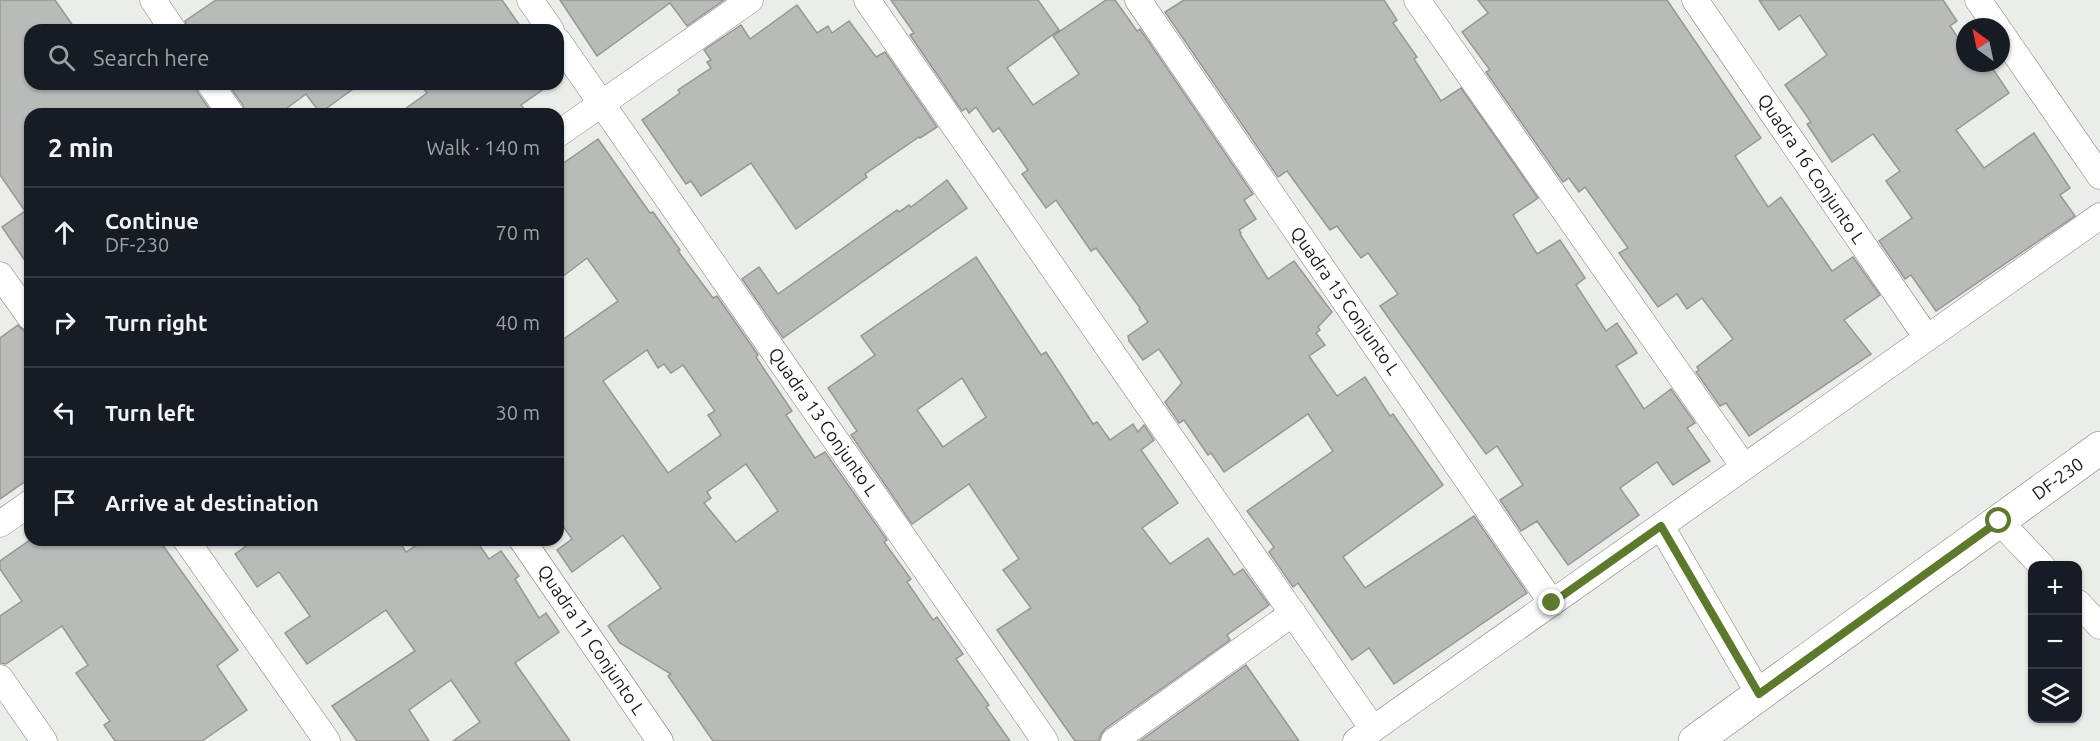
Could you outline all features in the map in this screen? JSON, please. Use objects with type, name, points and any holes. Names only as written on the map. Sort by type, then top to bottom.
[{"type":"main road","name":"DF-230","points":[[1695,741],[2100,448]]},
{"type":"street","points":[[153,0],[169,24]]},
{"type":"street","points":[[530,0],[547,24]]},
{"type":"street","points":[[564,130],[750,0]]},
{"type":"street","points":[[867,0],[1293,613],[1365,735],[2100,216]]},
{"type":"street","name":"Quadra 15 Conjunto L","points":[[1138,0],[1552,603]]},
{"type":"street","points":[[1417,0],[1744,467]]},
{"type":"street","name":"Quadra 16 Conjunto L","points":[[1695,0],[1927,338]]},
{"type":"street","points":[[1978,0],[1991,18]]},
{"type":"street","points":[[2010,46],[2100,176]]},
{"type":"street","name":"Quadra 13 Conjunto L","points":[[564,50],[1045,741]]},
{"type":"street","points":[[214,90],[227,108]]},
{"type":"street","points":[[0,275],[24,309]]},
{"type":"street","points":[[0,524],[24,507]]},
{"type":"street","points":[[1999,521],[2037,561]]},
{"type":"street","points":[[1661,526],[1759,694]]},
{"type":"street","points":[[190,546],[327,741]]},
{"type":"street","name":"Quadra 11 Conjunto L","points":[[526,546],[660,741]]},
{"type":"street","points":[[2082,607],[2100,626]]},
{"type":"street","points":[[1114,741],[1293,613]]},
{"type":"street","points":[[0,678],[44,741]]},
{"type":"building","points":[[0,0],[55,0],[72,24],[24,24],[24,90],[197,90],[209,108],[24,108],[24,210],[0,175]]},
{"type":"building","points":[[216,0],[502,0],[519,24],[186,24],[185,21]]},
{"type":"building","points":[[560,0],[724,0],[687,26],[670,3],[597,56]]},
{"type":"building","points":[[891,0],[1038,0],[1059,30],[1007,68],[1033,105],[1079,74],[1053,36],[1106,0],[1115,0],[1137,31],[1140,29],[1253,194],[1244,200],[1256,219],[1239,230],[1268,279],[1294,261],[1332,312],[1318,327],[1320,330],[1316,333],[1325,345],[1309,356],[1337,396],[1365,377],[1390,416],[1393,414],[1443,485],[1343,557],[1365,588],[1474,516],[1527,593],[1394,684],[1369,648],[1352,660],[1298,583],[1293,587],[1269,552],[1274,547],[1247,511],[1333,451],[1308,414],[1224,472],[1211,453],[1208,455],[1184,420],[1179,423],[1165,402],[1182,383],[1159,349],[1143,360],[1129,341],[1128,336],[1148,322],[1140,308],[1096,248],[1091,251],[1056,200],[1046,208],[1022,174],[1028,170],[999,128],[993,132],[976,107],[969,113],[966,108],[962,111],[910,35],[914,33]]},
{"type":"building","points":[[1184,0],[1384,0],[1397,20],[1393,23],[1417,57],[1414,59],[1441,101],[1461,88],[1538,198],[1513,215],[1537,254],[1560,240],[1585,278],[1576,285],[1606,331],[1617,323],[1637,353],[1616,366],[1644,409],[1671,389],[1695,423],[1687,428],[1710,461],[1673,485],[1657,462],[1620,488],[1639,515],[1568,565],[1537,521],[1521,531],[1500,500],[1523,485],[1497,446],[1486,454],[1380,306],[1398,294],[1368,253],[1361,258],[1337,226],[1330,230],[1287,171],[1278,177],[1165,12]]},
{"type":"building","points":[[1478,0],[1667,0],[1761,138],[1735,156],[1768,207],[1781,197],[1832,271],[1853,257],[1880,295],[1844,320],[1871,354],[1749,436],[1726,403],[1720,406],[1696,372],[1699,370],[1697,367],[1733,339],[1702,298],[1687,309],[1677,294],[1658,307],[1619,253],[1628,248],[1585,187],[1579,192],[1569,178],[1563,182],[1486,72],[1490,70],[1462,32],[1488,13]]},
{"type":"building","points":[[1759,0],[1943,0],[1956,20],[1950,26],[1956,35],[1956,72],[1995,72],[2009,93],[1956,130],[1984,168],[2034,133],[2070,188],[2060,195],[2075,216],[1936,311],[1911,275],[1905,279],[1879,241],[1912,218],[1886,181],[1900,171],[1873,134],[1832,162],[1807,124],[1811,122],[1785,85],[1827,55],[1800,15],[1779,30]]},
{"type":"building","points":[[797,5],[817,33],[828,26],[832,33],[849,21],[876,57],[885,52],[937,127],[865,174],[867,177],[796,229],[751,163],[701,196],[691,181],[686,184],[642,120],[680,93],[678,90],[711,68],[707,62],[711,60],[704,50],[741,25],[750,39]]},
{"type":"building","points":[[232,90],[352,90],[327,108],[316,108],[306,94],[287,108],[244,108]]},
{"type":"building","points":[[425,90],[542,90],[521,105],[523,108],[406,108],[427,93]]},
{"type":"building","points":[[598,139],[650,213],[653,212],[680,250],[678,251],[713,298],[717,296],[758,355],[756,357],[792,411],[786,415],[815,458],[825,452],[887,540],[884,542],[911,579],[907,582],[933,620],[937,617],[963,654],[956,659],[989,705],[986,707],[1010,741],[713,741],[668,676],[671,674],[620,643],[608,626],[661,588],[623,535],[572,572],[557,550],[572,539],[564,528],[564,339],[618,301],[587,258],[564,275],[564,163]],"holes":[[[647,350],[658,368],[664,364],[671,373],[683,365],[715,411],[708,415],[721,435],[668,473],[603,381]],[[746,464],[778,511],[736,542],[704,503],[711,498],[707,492]]]},
{"type":"building","points":[[947,180],[967,208],[783,338],[742,279],[759,267],[778,294],[897,210],[899,212],[909,205],[911,207]]},
{"type":"building","points":[[24,212],[24,259],[2,227]]},
{"type":"building","points":[[976,257],[1041,355],[1046,352],[1093,424],[1097,422],[1110,440],[1133,424],[1138,432],[1144,425],[1154,440],[1141,450],[1178,503],[1142,528],[1170,564],[1208,538],[1234,575],[1243,569],[1269,605],[1227,635],[1230,640],[1105,729],[1099,741],[1075,741],[997,630],[1031,608],[1003,570],[1019,559],[969,484],[912,524],[851,435],[857,431],[828,388],[875,355],[861,336]],"holes":[[[962,378],[986,417],[943,447],[917,410]]]},
{"type":"building","points":[[18,325],[24,330],[24,482],[0,499],[0,338]]},
{"type":"building","points":[[24,544],[163,546],[238,650],[217,666],[247,710],[202,741],[115,741],[104,725],[110,721],[76,673],[88,665],[62,626],[6,664],[0,663],[0,616],[22,601],[0,569],[0,561]]},
{"type":"building","points":[[246,546],[402,546],[406,552],[415,546],[480,546],[489,559],[501,551],[519,576],[515,579],[539,618],[546,613],[559,632],[515,663],[570,741],[453,741],[480,722],[451,680],[409,710],[429,741],[357,741],[332,706],[415,651],[386,610],[307,664],[285,633],[310,616],[279,572],[257,587],[235,554]]},
{"type":"building","points":[[1246,665],[1299,741],[1140,741]]},
{"type":"route","points":[[1552,603],[1661,526],[1759,694],[1999,521]]}]
